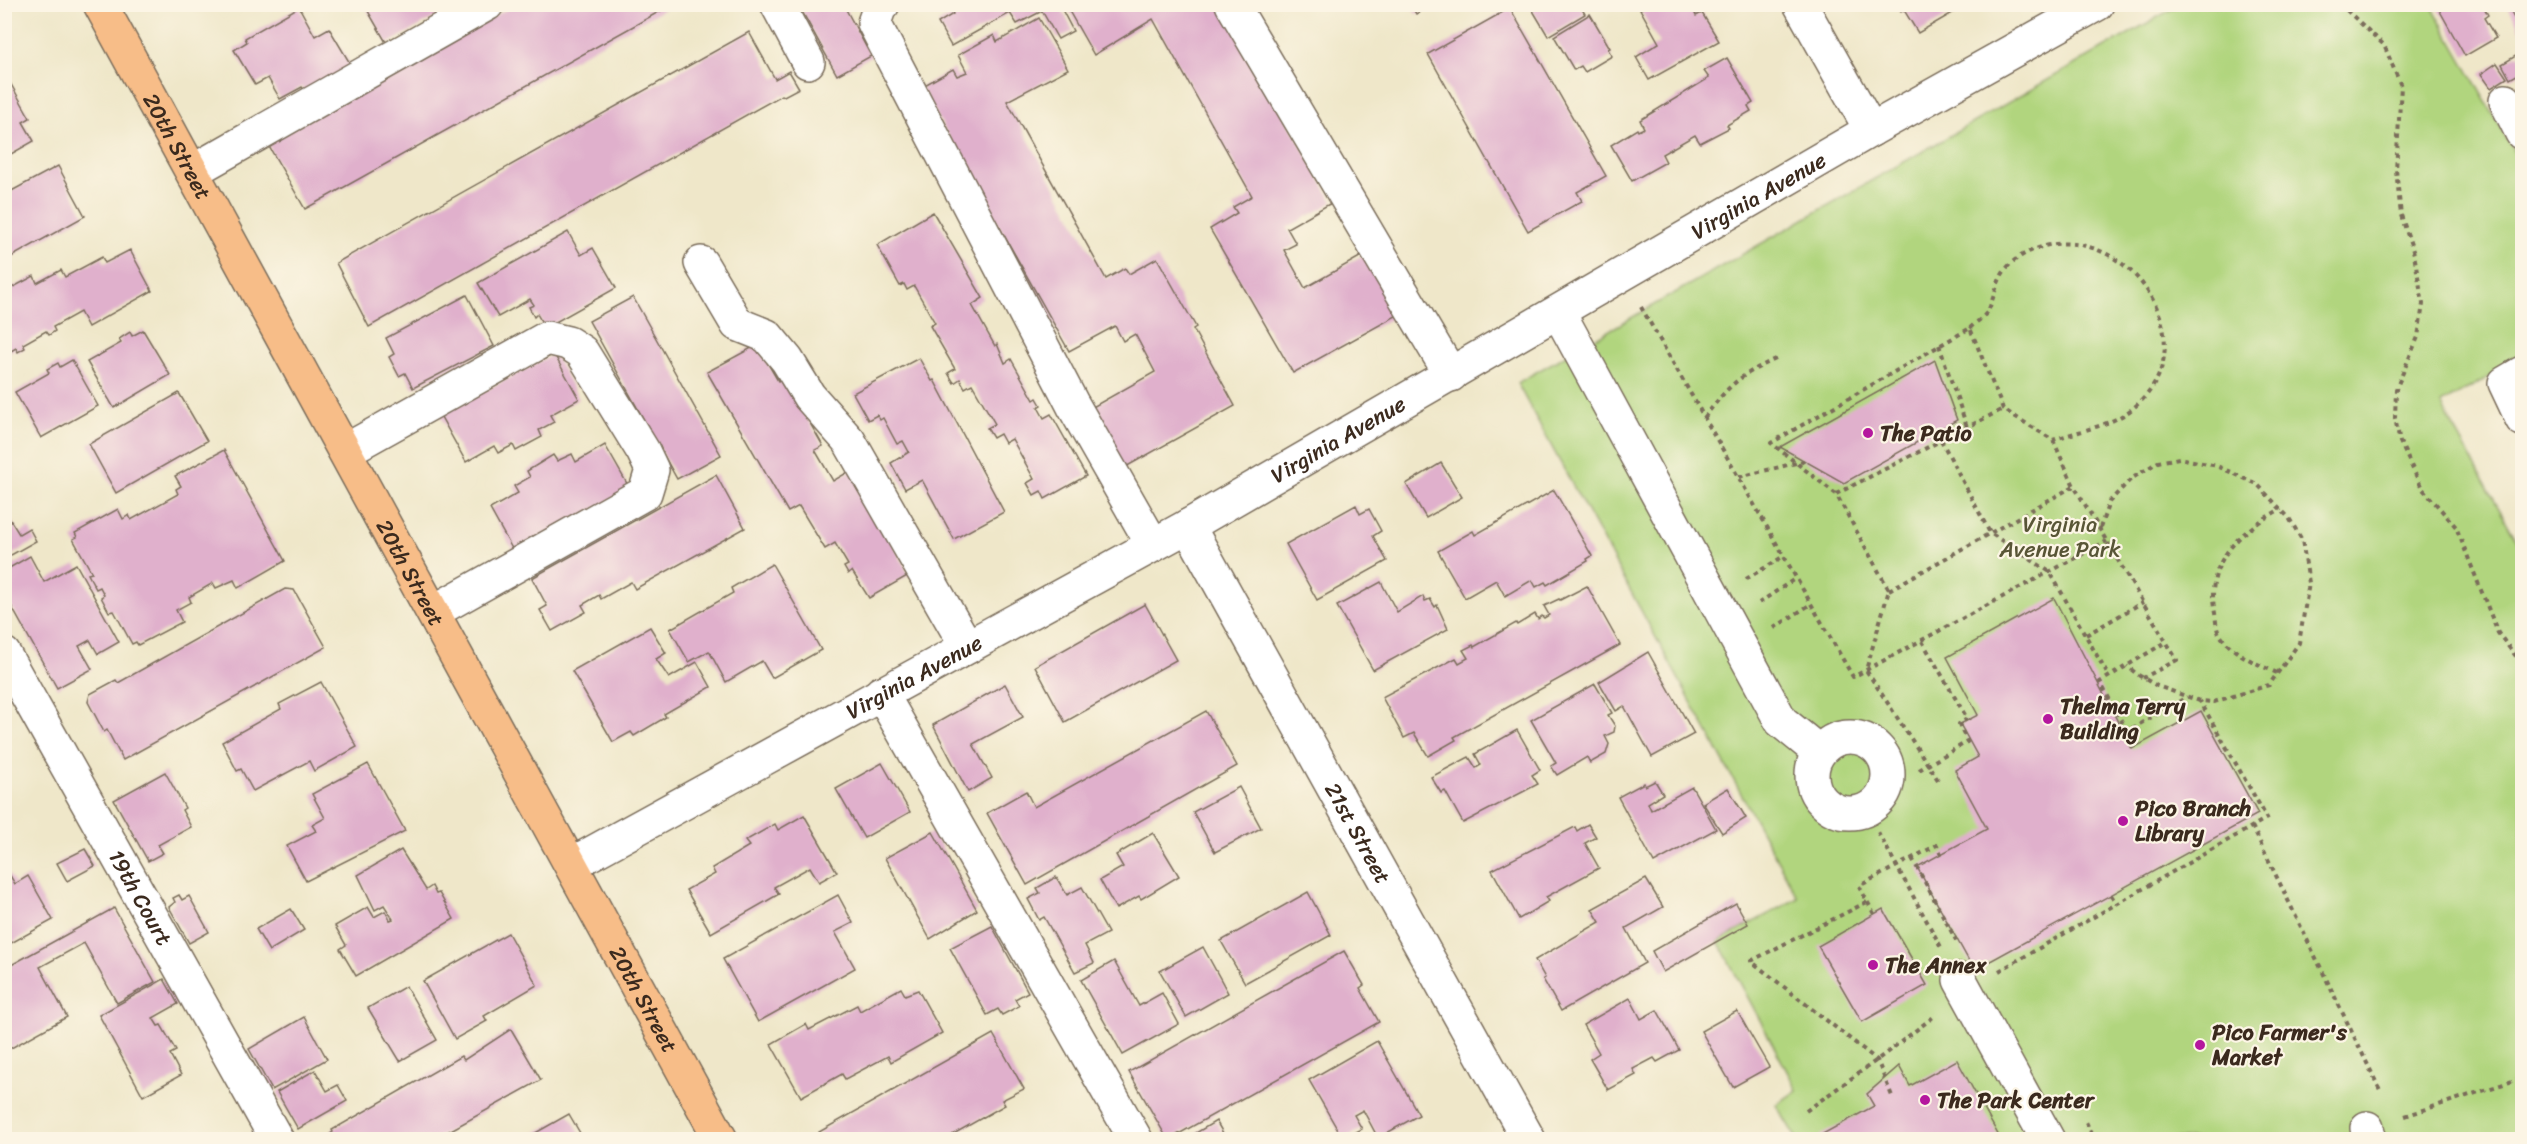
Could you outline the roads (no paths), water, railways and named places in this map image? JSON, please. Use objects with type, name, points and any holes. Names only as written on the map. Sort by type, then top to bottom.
[{"type":"main road","name":"20th Street","points":[[100,4],[721,1140]]},
{"type":"street","points":[[193,171],[487,4]]},
{"type":"street","points":[[777,4],[808,62]]},
{"type":"street","points":[[883,4],[880,6],[874,23],[1073,405],[1152,545]]},
{"type":"street","points":[[1232,4],[1450,375]]},
{"type":"street","points":[[1800,4],[1871,130]]},
{"type":"street","name":"Virginia Avenue","points":[[572,864],[1188,526],[1559,313],[1871,130],[2097,4]]},
{"type":"street","points":[[2506,101],[2523,133]]},
{"type":"street","points":[[701,263],[737,324],[767,336],[787,360],[809,396],[849,441],[967,647]]},
{"type":"street","points":[[1559,313],[1781,721],[1819,752]]},
{"type":"street","points":[[345,451],[547,338],[568,343],[582,352],[643,451],[652,470],[645,493],[433,612]]},
{"type":"street","points":[[2523,373],[2505,383],[2523,419]]},
{"type":"street","name":"21st Street","points":[[1188,526],[1529,1140]]},
{"type":"street","name":"19th Court","points":[[4,654],[276,1140]]},
{"type":"street","points":[[881,693],[1136,1140]]},
{"type":"street","points":[[1961,965],[2048,1140]]},
{"type":"place","name":"The Patio","points":[[1868,433]]},
{"type":"place","name":"Thelma Terry Building","points":[[2048,719]]},
{"type":"place","name":"Pico Branch Library","points":[[2123,821]]},
{"type":"place","name":"The Annex","points":[[1873,965]]},
{"type":"place","name":"Pico Farmer's Market","points":[[2200,1045]]},
{"type":"place","name":"The Park Center","points":[[1925,1100]]},
{"type":"park label","name":"Virginia Avenue Park","points":[[2060,536]]}]
